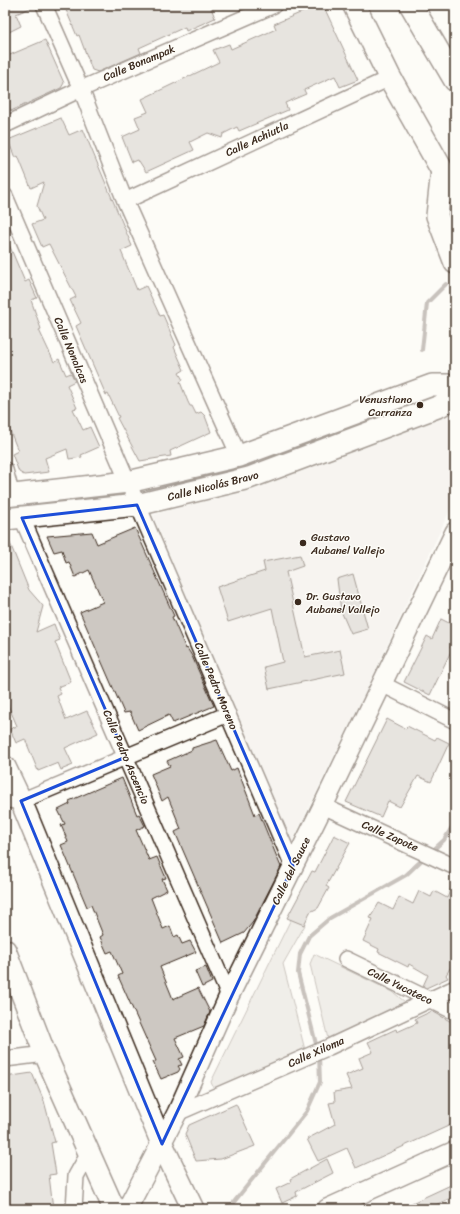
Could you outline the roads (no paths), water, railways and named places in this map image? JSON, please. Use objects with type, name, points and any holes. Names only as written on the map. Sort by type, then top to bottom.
[{"type":"main road","points":[[354,5],[390,78],[455,194]]},
{"type":"main road","points":[[411,5],[455,80]]},
{"type":"main road","points":[[442,170],[437,216],[455,262]]},
{"type":"main road","name":"Calle Nicolás Bravo","points":[[9,496],[128,482],[239,456],[432,385],[455,385]]},
{"type":"main road","name":"Calle Nicolás Bravo","points":[[14,518],[137,505],[249,478],[440,406],[455,397]]},
{"type":"main road","points":[[5,767],[13,800],[162,1144],[193,1209]]},
{"type":"main road","points":[[5,950],[45,1054],[114,1209]]},
{"type":"street","points":[[44,5],[81,89],[125,201],[239,456]]},
{"type":"street","name":"Calle Bonampak","points":[[5,125],[81,89],[274,5]]},
{"type":"street","name":"Calle Achiutla","points":[[125,201],[390,78]]},
{"type":"street","name":"Calle Nonalcas","points":[[5,196],[137,505]]},
{"type":"street","points":[[5,470],[9,496]]},
{"type":"street","name":"Calle Pedro Moreno","points":[[137,505],[293,866]]},
{"type":"street","name":"Calle Pedro Ascencio","points":[[14,518],[126,757],[229,996]]},
{"type":"street","name":"Calle del Sauce","points":[[127,1209],[162,1144],[229,996],[324,806],[455,532]]},
{"type":"street","points":[[382,684],[455,721]]},
{"type":"street","points":[[13,800],[126,757],[228,714]]},
{"type":"street","name":"Calle Zapote","points":[[324,806],[441,859],[455,867]]},
{"type":"street","name":"Calle Yucateco","points":[[346,959],[455,1012]]},
{"type":"street","name":"Calle Xiloma","points":[[177,1113],[329,1047],[455,988]]},
{"type":"street","points":[[5,1059],[45,1054]]},
{"type":"street","points":[[327,1209],[455,1151]]},
{"type":"street","points":[[74,1209],[76,1176],[89,1153]]},
{"type":"waterway","points":[[422,350],[427,303],[446,284]]},
{"type":"waterway","points":[[430,853],[444,840],[455,822]]},
{"type":"waterway","points":[[317,1048],[298,973],[300,954],[309,936],[330,918],[406,875],[425,857]]},
{"type":"waterway","points":[[233,1209],[234,1202],[307,1111],[320,1082],[319,1055]]},
{"type":"place","name":"Venustiano Carranza","points":[[420,405]]},
{"type":"place","name":"Gustavo Aubanel Vallejo","points":[[303,543]]},
{"type":"place","name":"Dr. Gustavo Aubanel Vallejo","points":[[298,602]]}]
